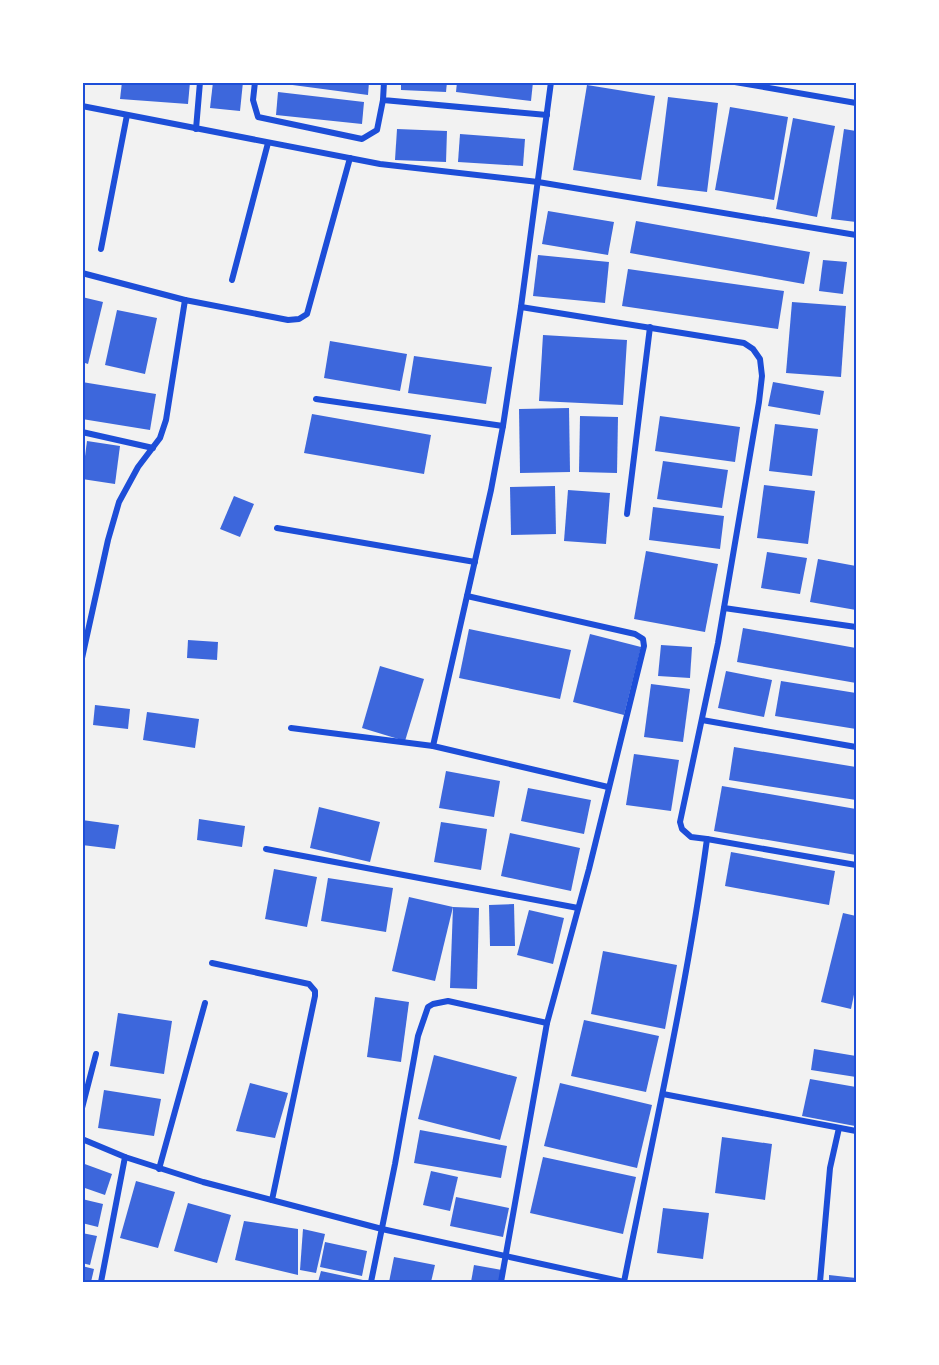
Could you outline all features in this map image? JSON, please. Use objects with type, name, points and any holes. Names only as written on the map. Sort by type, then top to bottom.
[{"type":"street","points":[[196,129],[200,82]]},
{"type":"street","points":[[255,82],[253,100],[258,117],[363,140],[377,130],[384,82]]},
{"type":"street","points":[[433,746],[503,426],[551,82]]},
{"type":"street","points":[[735,82],[856,102]]},
{"type":"street","points":[[383,100],[547,115]]},
{"type":"street","points":[[82,106],[380,164],[538,182],[856,235]]},
{"type":"street","points":[[101,249],[128,115]]},
{"type":"street","points":[[232,280],[268,143]]},
{"type":"street","points":[[82,273],[185,300],[288,321],[299,320],[307,314],[350,158]]},
{"type":"street","points":[[82,658],[118,502],[138,467],[160,438],[166,420],[185,300]]},
{"type":"street","points":[[521,307],[744,343],[760,358],[762,376],[759,402],[724,608],[680,822],[682,829],[691,837],[856,865]]},
{"type":"street","points":[[627,514],[650,327]]},
{"type":"street","points":[[316,399],[503,426]]},
{"type":"street","points":[[82,432],[153,448]]},
{"type":"street","points":[[277,528],[475,562]]},
{"type":"street","points":[[466,596],[635,634],[643,639],[644,646],[548,1023],[501,1282]]},
{"type":"street","points":[[724,608],[856,627]]},
{"type":"street","points":[[702,720],[856,747]]},
{"type":"street","points":[[291,729],[433,746],[608,787]]},
{"type":"street","points":[[82,1139],[159,1169],[272,1200],[382,1229],[624,1282],[687,969],[707,839]]},
{"type":"street","points":[[266,849],[578,908]]},
{"type":"street","points":[[212,963],[309,984],[315,991],[272,1200]]},
{"type":"street","points":[[371,1282],[418,1036],[428,1007],[448,1001],[548,1023]]},
{"type":"street","points":[[159,1169],[205,1003]]},
{"type":"street","points":[[82,1108],[96,1054]]},
{"type":"street","points":[[663,1094],[856,1131]]},
{"type":"street","points":[[820,1282],[830,1168],[839,1128]]},
{"type":"street","points":[[101,1282],[125,1157]]},
{"type":"building","points":[[122,82],[190,82],[188,104],[120,99]]},
{"type":"building","points":[[213,82],[243,82],[240,111],[210,108]]},
{"type":"building","points":[[270,82],[369,82],[368,95]]},
{"type":"building","points":[[401,82],[447,82],[446,92],[401,90]]},
{"type":"building","points":[[457,82],[533,82],[531,101],[456,92]]},
{"type":"building","points":[[587,85],[655,96],[641,180],[573,170]]},
{"type":"building","points":[[278,92],[364,102],[362,124],[276,115]]},
{"type":"building","points":[[668,97],[718,103],[707,192],[657,186]]},
{"type":"building","points":[[730,107],[788,117],[774,200],[715,190]]},
{"type":"building","points":[[793,118],[835,126],[817,217],[776,209]]},
{"type":"building","points":[[397,129],[447,131],[446,162],[395,160]]},
{"type":"building","points":[[844,129],[856,131],[856,222],[831,219]]},
{"type":"building","points":[[460,134],[525,139],[523,166],[458,162]]},
{"type":"building","points":[[548,211],[614,222],[608,255],[542,244]]},
{"type":"building","points":[[636,221],[810,252],[804,284],[630,253]]},
{"type":"building","points":[[538,255],[609,262],[605,303],[533,296]]},
{"type":"building","points":[[823,260],[847,262],[843,294],[819,291]]},
{"type":"building","points":[[628,269],[784,291],[778,329],[622,306]]},
{"type":"building","points":[[82,297],[103,302],[88,364],[82,362]]},
{"type":"building","points":[[792,302],[846,306],[841,377],[786,373]]},
{"type":"building","points":[[117,310],[157,318],[145,374],[105,365]]},
{"type":"building","points":[[543,335],[627,340],[623,405],[539,401]]},
{"type":"building","points":[[330,341],[407,354],[400,391],[324,378]]},
{"type":"building","points":[[414,356],[492,367],[486,404],[408,393]]},
{"type":"building","points":[[82,382],[156,394],[150,430],[82,419]]},
{"type":"building","points":[[773,382],[824,391],[820,415],[768,406]]},
{"type":"building","points":[[569,408],[570,472],[520,473],[519,409]]},
{"type":"building","points":[[312,414],[431,435],[424,474],[304,453]]},
{"type":"building","points":[[580,416],[618,417],[617,473],[579,472]]},
{"type":"building","points":[[660,416],[740,427],[735,462],[655,451]]},
{"type":"building","points":[[775,424],[818,429],[812,476],[769,471]]},
{"type":"building","points":[[87,441],[120,446],[115,484],[82,479]]},
{"type":"building","points":[[663,461],[728,470],[722,508],[657,499]]},
{"type":"building","points":[[764,485],[815,491],[808,544],[757,538]]},
{"type":"building","points":[[555,486],[556,534],[511,535],[510,487]]},
{"type":"building","points":[[568,490],[610,493],[606,544],[564,541]]},
{"type":"building","points":[[234,496],[254,504],[240,537],[220,529]]},
{"type":"building","points":[[653,507],[724,516],[720,549],[649,540]]},
{"type":"building","points":[[646,551],[718,564],[705,632],[634,619]]},
{"type":"building","points":[[767,552],[807,558],[800,594],[761,588]]},
{"type":"building","points":[[818,559],[856,566],[856,610],[810,602]]},
{"type":"building","points":[[743,628],[856,648],[856,683],[737,662]]},
{"type":"building","points":[[469,629],[571,650],[560,699],[459,678]]},
{"type":"building","points":[[590,634],[641,647],[624,715],[573,702]]},
{"type":"building","points":[[188,640],[218,642],[217,660],[187,658]]},
{"type":"building","points":[[661,645],[692,647],[690,678],[658,676]]},
{"type":"building","points":[[380,666],[424,679],[405,741],[362,728]]},
{"type":"building","points":[[726,671],[772,680],[764,717],[718,708]]},
{"type":"building","points":[[781,681],[856,693],[856,729],[775,716]]},
{"type":"building","points":[[651,684],[690,689],[683,742],[644,737]]},
{"type":"building","points":[[95,705],[130,709],[128,729],[93,725]]},
{"type":"building","points":[[147,712],[199,719],[195,748],[143,740]]},
{"type":"building","points":[[734,747],[856,767],[856,800],[729,780]]},
{"type":"building","points":[[634,754],[679,760],[671,811],[626,805]]},
{"type":"building","points":[[446,771],[500,781],[494,817],[439,808]]},
{"type":"building","points":[[722,786],[856,809],[856,855],[714,831]]},
{"type":"building","points":[[528,788],[591,800],[584,834],[521,821]]},
{"type":"building","points":[[319,807],[380,822],[370,862],[310,848]]},
{"type":"building","points":[[199,819],[245,826],[242,847],[197,840]]},
{"type":"building","points":[[82,820],[119,825],[115,849],[82,845]]},
{"type":"building","points":[[441,822],[487,829],[481,870],[434,862]]},
{"type":"building","points":[[510,833],[580,848],[571,891],[501,876]]},
{"type":"building","points":[[731,852],[835,871],[829,905],[725,886]]},
{"type":"building","points":[[274,869],[317,877],[307,927],[265,919]]},
{"type":"building","points":[[328,878],[393,888],[386,932],[321,921]]},
{"type":"building","points":[[409,897],[453,907],[435,981],[392,971]]},
{"type":"building","points":[[514,904],[515,946],[490,946],[489,905]]},
{"type":"building","points":[[453,907],[479,908],[477,989],[450,988]]},
{"type":"building","points":[[529,910],[564,918],[553,964],[517,955]]},
{"type":"building","points":[[843,913],[856,916],[856,985],[851,1009],[821,1002]]},
{"type":"building","points":[[603,951],[677,965],[665,1029],[591,1014]]},
{"type":"building","points":[[375,997],[409,1002],[401,1062],[367,1057]]},
{"type":"building","points":[[118,1013],[172,1021],[164,1074],[110,1066]]},
{"type":"building","points":[[584,1020],[659,1036],[646,1092],[571,1076]]},
{"type":"building","points":[[814,1049],[856,1056],[856,1077],[811,1070]]},
{"type":"building","points":[[434,1055],[517,1077],[500,1140],[418,1119]]},
{"type":"building","points":[[810,1079],[856,1087],[855,1126],[802,1116]]},
{"type":"building","points":[[250,1083],[288,1093],[275,1138],[236,1131]]},
{"type":"building","points":[[560,1083],[652,1105],[637,1168],[544,1146]]},
{"type":"building","points":[[104,1090],[161,1099],[154,1136],[98,1128]]},
{"type":"building","points":[[420,1130],[507,1146],[501,1178],[414,1163]]},
{"type":"building","points":[[722,1137],[772,1144],[765,1200],[715,1193]]},
{"type":"building","points":[[543,1157],[636,1177],[623,1234],[530,1213]]},
{"type":"building","points":[[82,1163],[112,1174],[105,1195],[82,1187]]},
{"type":"building","points":[[431,1171],[458,1177],[450,1211],[423,1205]]},
{"type":"building","points":[[136,1181],[175,1192],[158,1248],[120,1238]]},
{"type":"building","points":[[456,1197],[509,1208],[503,1237],[450,1226]]},
{"type":"building","points":[[82,1199],[103,1204],[98,1227],[82,1223]]},
{"type":"building","points":[[188,1203],[231,1215],[217,1263],[174,1251]]},
{"type":"building","points":[[663,1208],[709,1213],[703,1259],[657,1253]]},
{"type":"building","points":[[244,1221],[298,1229],[298,1275],[235,1260]]},
{"type":"building","points":[[303,1229],[325,1234],[316,1273],[300,1270]]},
{"type":"building","points":[[82,1233],[97,1236],[90,1265],[82,1263]]},
{"type":"building","points":[[325,1242],[367,1251],[362,1276],[320,1267]]},
{"type":"building","points":[[394,1257],[435,1265],[431,1282],[389,1282]]},
{"type":"building","points":[[474,1265],[502,1270],[499,1282],[471,1282]]},
{"type":"building","points":[[82,1266],[94,1269],[91,1282],[82,1282]]},
{"type":"building","points":[[321,1271],[363,1280],[362,1282],[318,1282]]},
{"type":"building","points":[[829,1275],[856,1278],[856,1282],[829,1282]]}]
